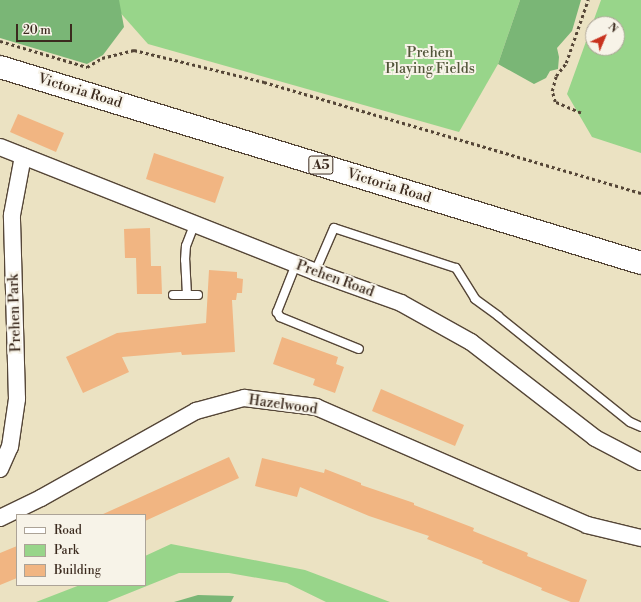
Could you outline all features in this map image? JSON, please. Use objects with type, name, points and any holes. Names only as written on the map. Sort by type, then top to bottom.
[{"type":"highway","name":"Victoria Road","points":[[0,67],[641,263]]},
{"type":"street","name":"Prehen Road","points":[[0,147],[194,225],[315,272],[401,303],[471,342],[595,438],[641,462]]},
{"type":"street","name":"Prehen Park","points":[[0,469],[17,399],[12,215],[23,156]]},
{"type":"street","name":"Hazelwood","points":[[0,518],[41,498],[196,411],[244,398],[316,407],[587,525],[641,538]]},
{"type":"lane","points":[[186,296],[186,246],[194,225]]},
{"type":"lane","points":[[315,272],[334,228],[456,268],[475,299],[630,422],[641,427]]},
{"type":"lane","points":[[296,264],[277,312],[280,317],[359,349]]},
{"type":"lane","points":[[173,295],[198,295]]},
{"type":"path","points":[[581,113],[555,102],[552,91],[556,76],[566,63],[588,0]]},
{"type":"path","points":[[0,41],[87,67],[102,58],[134,50],[264,82],[641,193]]},
{"type":"green space","points":[[0,0],[119,0],[124,27],[103,55],[87,64],[0,38]]},
{"type":"green space","name":"Prehen Playing Fields","points":[[109,0],[520,0],[498,64],[459,132],[148,44]]},
{"type":"green space","points":[[520,0],[581,0],[572,31],[557,48],[559,57],[558,69],[550,71],[546,78],[534,84],[498,64]]},
{"type":"green space","points":[[601,0],[641,0],[641,153],[592,137],[567,94],[585,44],[585,56],[625,56],[625,16],[595,16]]},
{"type":"green space","points":[[171,544],[305,570],[390,602],[326,602],[287,583],[229,573],[179,573],[107,602],[36,602],[77,586],[146,586],[146,556]]},
{"type":"green space","points":[[198,595],[234,596],[231,602],[174,602]]},
{"type":"building","points":[[18,114],[64,133],[56,152],[10,132]]},
{"type":"building","points":[[154,153],[224,177],[215,203],[146,179]]},
{"type":"building","points":[[150,228],[151,266],[161,266],[162,294],[137,294],[136,258],[125,258],[124,229]]},
{"type":"building","points":[[209,270],[237,272],[237,278],[243,279],[242,293],[237,293],[236,300],[232,300],[235,352],[182,355],[181,352],[122,357],[129,372],[83,393],[66,357],[117,333],[206,323]]},
{"type":"building","points":[[282,337],[338,357],[336,364],[344,367],[335,393],[313,385],[315,379],[273,364]]},
{"type":"building","points":[[381,389],[464,425],[455,446],[372,411]]},
{"type":"building","points":[[229,457],[239,478],[146,521],[146,514],[103,514]]},
{"type":"building","points":[[262,458],[324,473],[325,469],[361,483],[361,485],[414,503],[414,505],[474,528],[473,531],[528,553],[527,556],[587,580],[579,602],[571,602],[541,590],[542,588],[482,563],[483,561],[427,539],[429,536],[369,516],[300,487],[297,497],[255,486]]},
{"type":"building","points":[[16,546],[16,578],[0,585],[0,553]]}]
